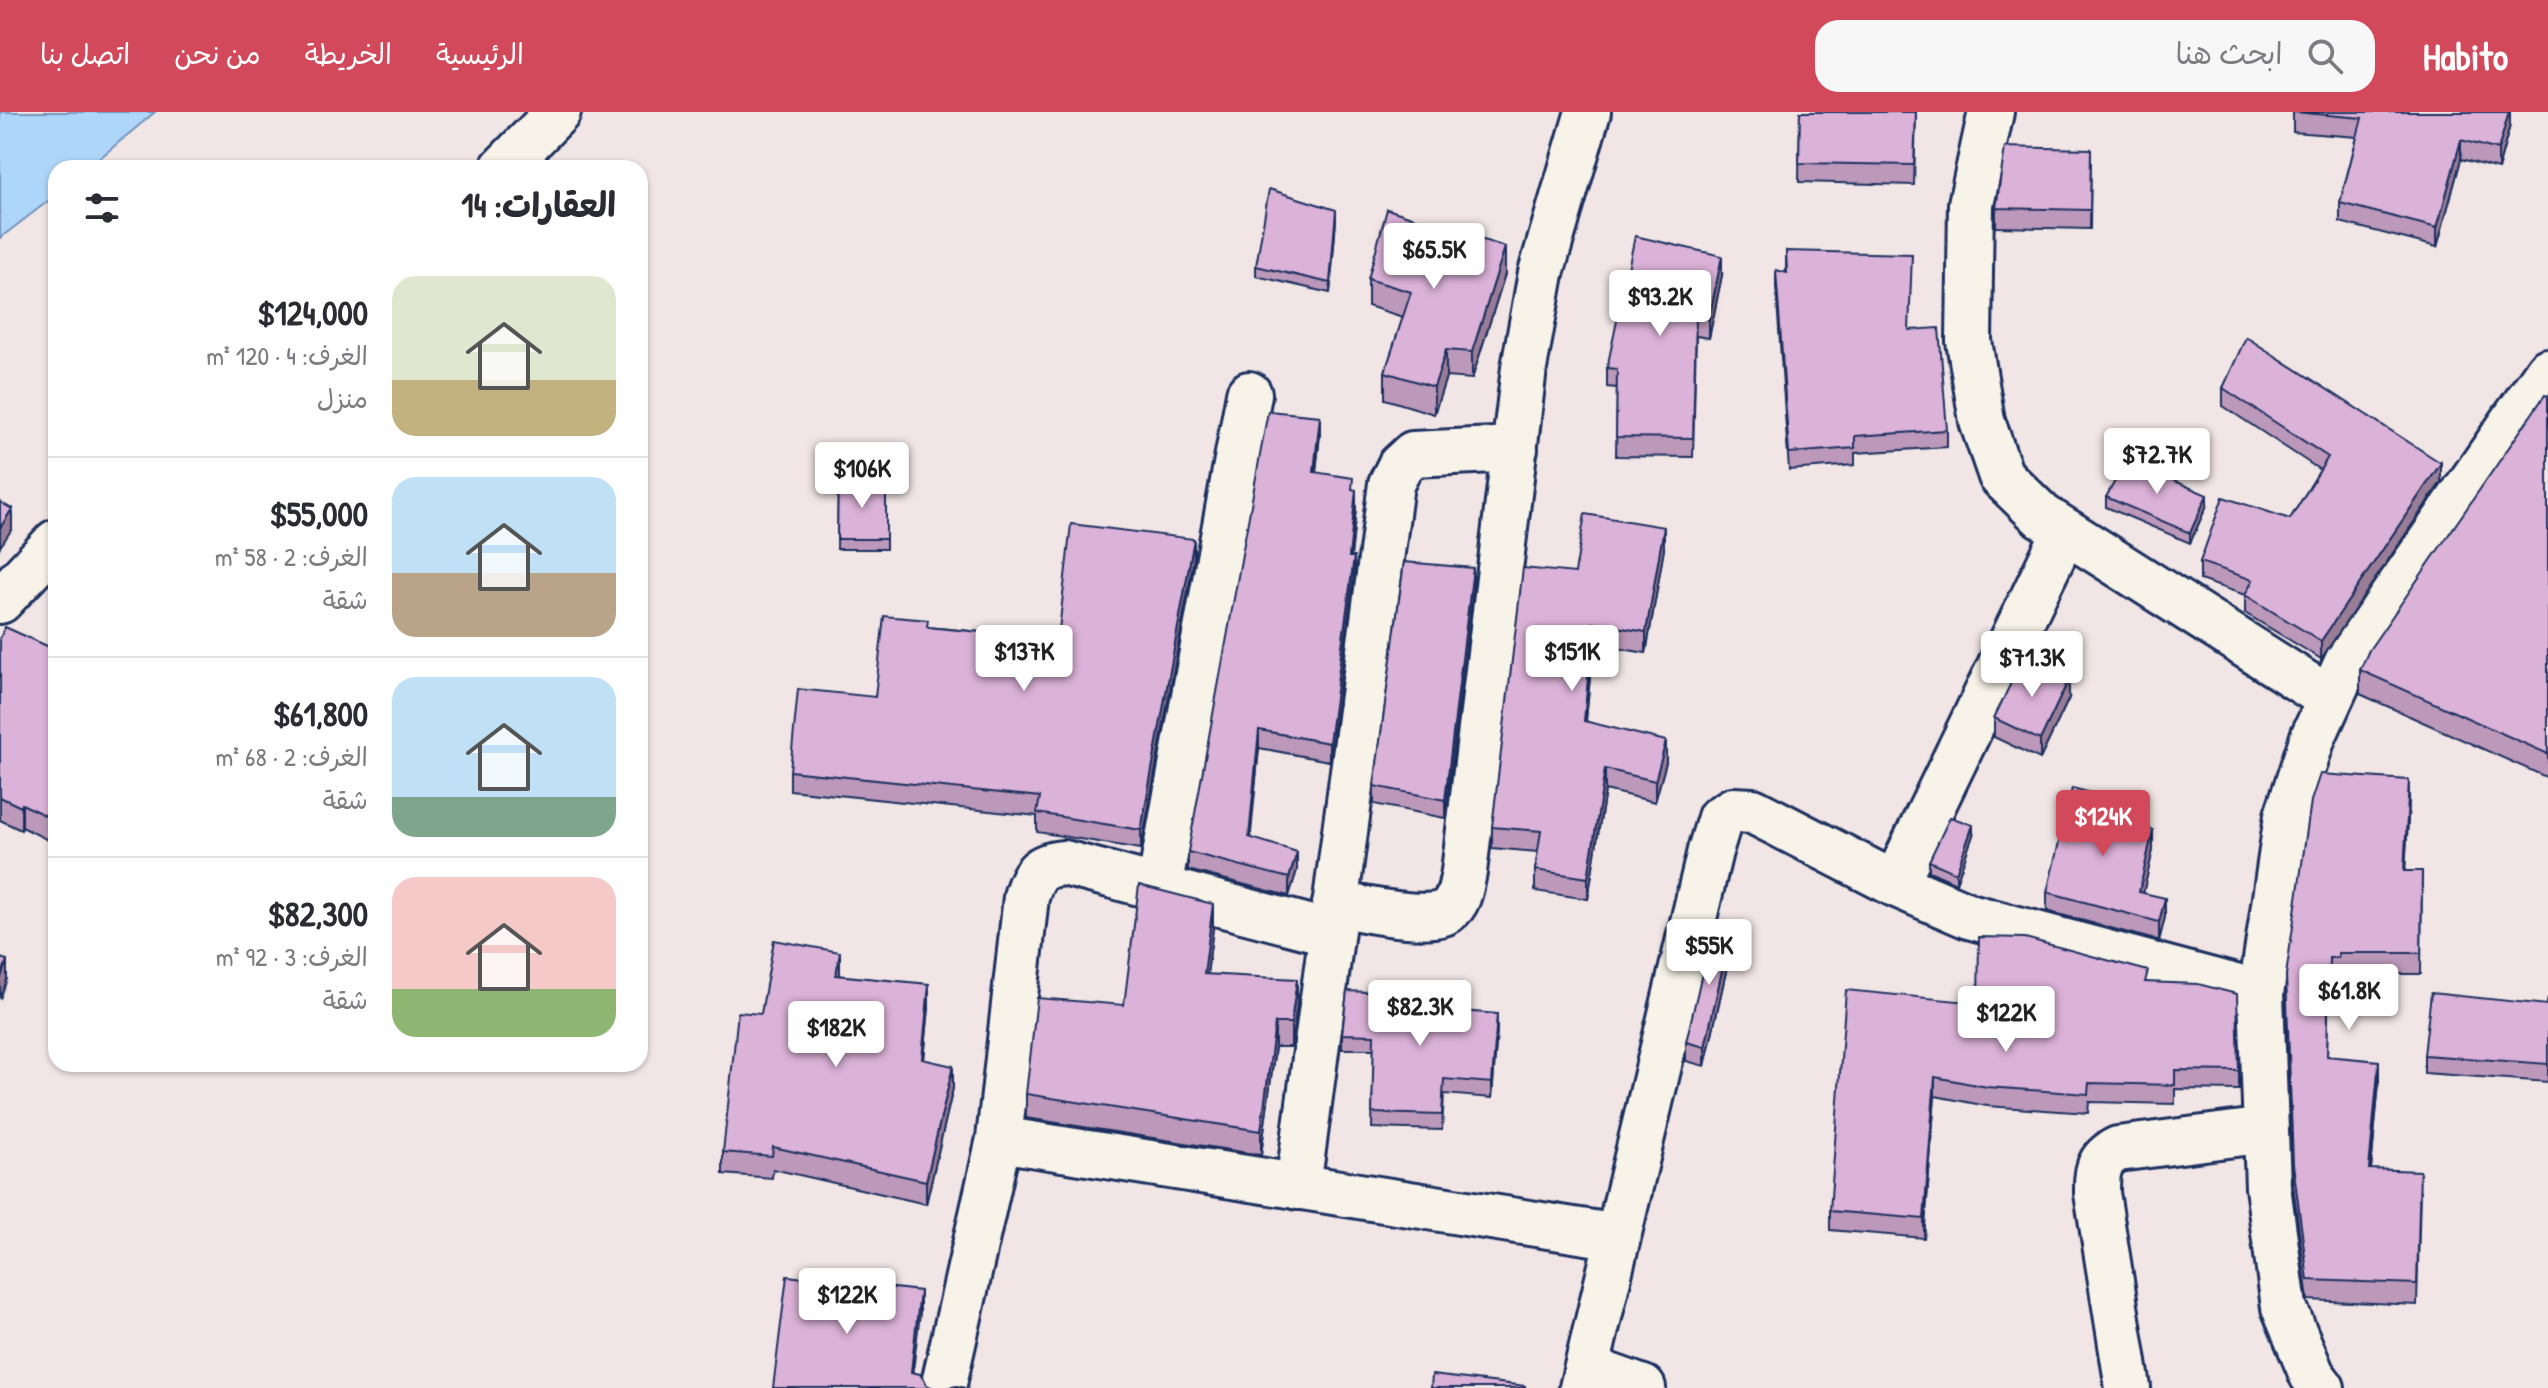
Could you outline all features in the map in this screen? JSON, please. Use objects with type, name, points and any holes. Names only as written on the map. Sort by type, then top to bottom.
[{"type":"street","points":[[511,160],[558,112]]},
{"type":"street","points":[[943,1388],[999,1139],[1026,897],[1033,876],[1044,864],[1064,863],[1159,888],[1333,919],[1429,916],[1446,913],[1458,901],[1515,449],[1541,273],[1588,112]]},
{"type":"street","points":[[1991,112],[1971,204],[1969,341],[1982,421],[2001,476],[2042,516],[2330,699]]},
{"type":"street","points":[[2322,1388],[2312,1375],[2284,1307],[2268,1187],[2261,994],[2287,816],[2313,737],[2347,662],[2548,371]]},
{"type":"street","points":[[1159,888],[1249,394]]},
{"type":"street","points":[[1298,1187],[1391,484],[1400,466],[1413,454],[1515,449]]},
{"type":"street","points":[[1895,884],[2065,531]]},
{"type":"street","points":[[0,601],[48,550]]},
{"type":"street","points":[[1643,1388],[1585,1378],[1720,818],[1733,810],[1753,811],[1895,884],[1969,916],[2261,994]]},
{"type":"street","points":[[2128,1388],[2097,1193],[2097,1168],[2107,1154],[2118,1149],[2266,1130]]},
{"type":"street","points":[[999,1139],[1618,1237]]},
{"type":"water","points":[[0,112],[155,112],[98,160],[48,160],[48,201],[0,238]]},
{"type":"building","points":[[1800,112],[1916,112],[1914,165],[1799,163]]},
{"type":"building","points":[[2293,112],[2509,112],[2498,150],[2461,140],[2437,228],[2340,203],[2362,118]]},
{"type":"building","points":[[2005,147],[2091,149],[2090,210],[1996,208]]},
{"type":"building","points":[[1269,189],[1336,210],[1330,283],[1256,266]]},
{"type":"building","points":[[1387,209],[1505,247],[1472,352],[1446,350],[1434,387],[1385,372],[1411,292],[1368,279]]},
{"type":"building","points":[[1635,236],[1722,256],[1709,319],[1696,317],[1693,438],[1616,437],[1617,369],[1607,368]]},
{"type":"building","points":[[1786,251],[1912,254],[1909,330],[1939,328],[1947,430],[1855,436],[1855,448],[1789,453],[1776,270],[1787,273]]},
{"type":"building","points":[[2246,337],[2441,463],[2321,641],[2245,595],[2253,580],[2200,562],[2223,497],[2290,519],[2328,457],[2223,388]]},
{"type":"building","points":[[2545,395],[2548,396],[2548,754],[2360,670],[2369,650]]},
{"type":"building","points":[[1268,411],[1320,416],[1314,472],[1353,478],[1352,489],[1356,490],[1349,557],[1354,557],[1329,743],[1259,730],[1249,837],[1297,852],[1289,878],[1188,852]]},
{"type":"building","points":[[2127,460],[2207,495],[2190,533],[2106,497]]},
{"type":"building","points":[[838,480],[886,480],[886,539],[837,539]]},
{"type":"building","points":[[0,502],[12,509],[0,528]]},
{"type":"building","points":[[1585,514],[1664,527],[1646,632],[1593,623],[1584,721],[1666,741],[1655,781],[1605,769],[1588,878],[1535,870],[1541,831],[1492,827],[1523,568],[1575,573]]},
{"type":"building","points":[[1071,524],[1194,539],[1141,830],[1037,813],[1040,797],[790,771],[798,689],[875,697],[884,616],[928,620],[927,627],[1058,639]]},
{"type":"building","points":[[1404,562],[1473,568],[1445,800],[1374,786]]},
{"type":"building","points":[[5,627],[48,646],[48,817],[0,797],[0,638]]},
{"type":"building","points":[[2023,658],[2069,679],[2040,740],[1994,718]]},
{"type":"building","points":[[2320,774],[2409,780],[2404,871],[2422,871],[2421,953],[2338,953],[2338,958],[2329,958],[2327,1056],[2379,1061],[2369,1169],[2420,1171],[2417,1284],[2308,1280],[2293,1164],[2286,975],[2311,801]]},
{"type":"building","points":[[2072,788],[2126,802],[2121,822],[2153,830],[2139,892],[2165,898],[2159,922],[2047,892]]},
{"type":"building","points":[[1950,817],[1973,825],[1956,873],[1929,861]]},
{"type":"building","points":[[1139,885],[1213,904],[1204,974],[1297,979],[1291,1023],[1275,1023],[1261,1131],[1026,1094],[1037,998],[1124,1005]]},
{"type":"building","points":[[1713,926],[1731,930],[1705,1047],[1686,1042]]},
{"type":"building","points":[[1979,937],[2025,938],[2148,971],[2145,982],[2198,984],[2237,994],[2239,1071],[2175,1070],[2175,1085],[2089,1083],[2088,1094],[1987,1087],[1935,1077],[1924,1219],[1830,1211],[1846,990],[1978,1003]]},
{"type":"building","points":[[774,940],[840,952],[836,975],[929,984],[922,1059],[953,1066],[926,1181],[773,1147],[772,1156],[723,1152],[738,1012],[761,1014]]},
{"type":"building","points":[[0,958],[7,960],[0,980]]},
{"type":"building","points":[[1347,991],[1452,996],[1451,1010],[1497,1014],[1492,1083],[1444,1079],[1442,1115],[1372,1113],[1374,1035],[1342,1034]]},
{"type":"building","points":[[2431,993],[2547,1005],[2548,997],[2548,1064],[2424,1055]]},
{"type":"building","points":[[787,1276],[920,1291],[911,1372],[920,1374],[933,1388],[773,1388]]},
{"type":"building","points":[[1432,1375],[1525,1386],[1525,1388],[1431,1388]]}]
